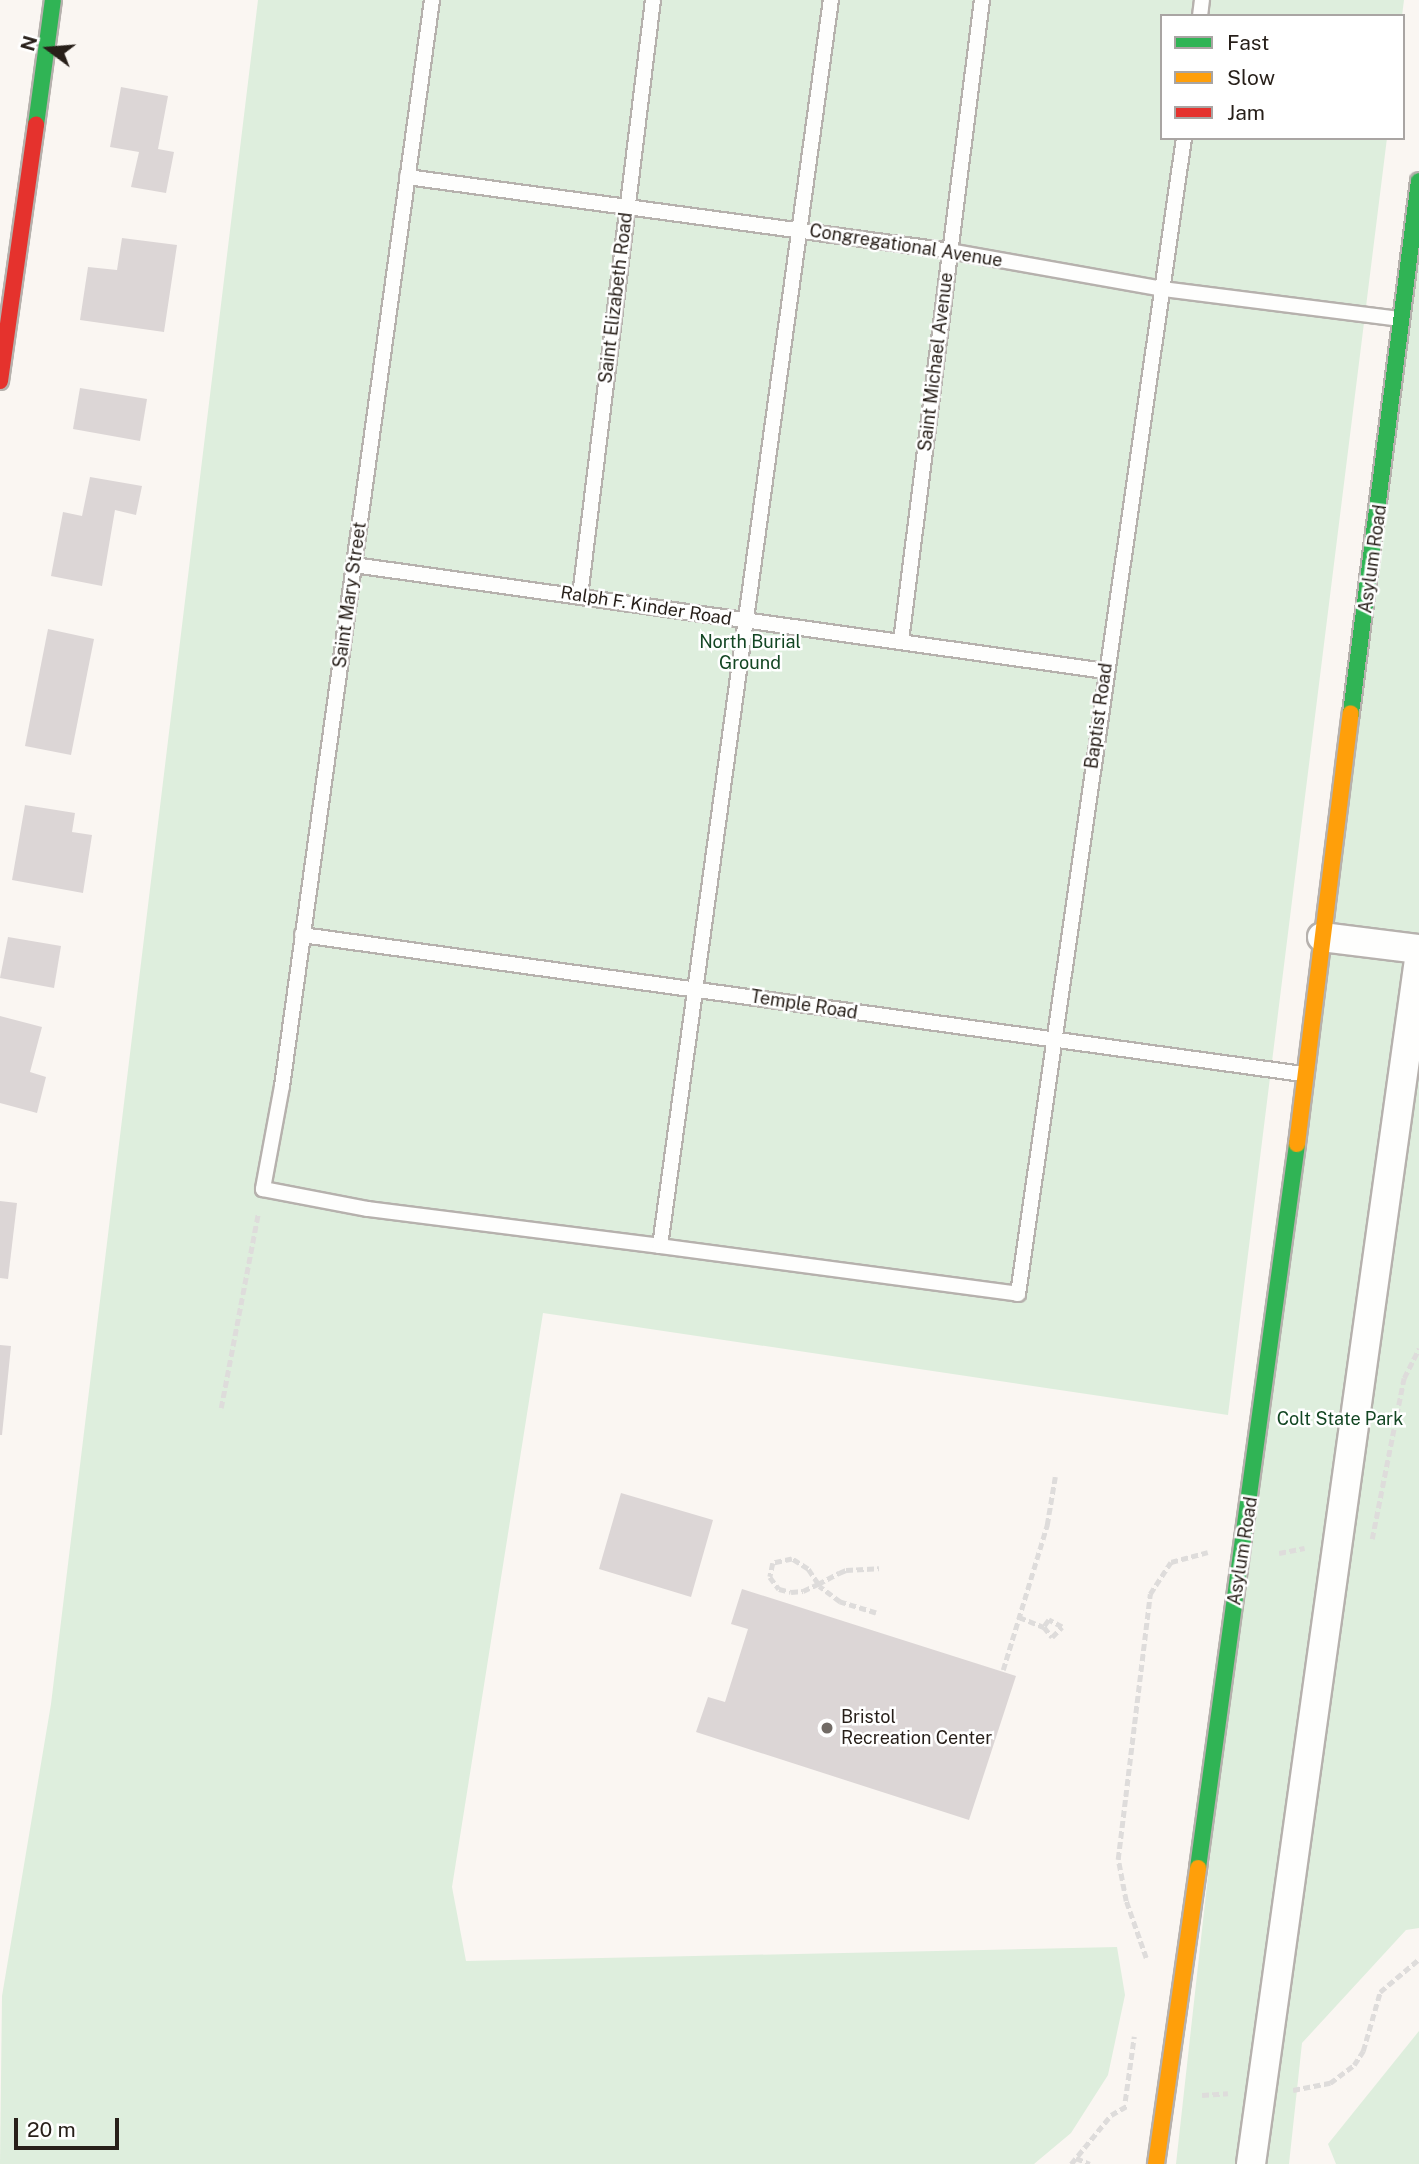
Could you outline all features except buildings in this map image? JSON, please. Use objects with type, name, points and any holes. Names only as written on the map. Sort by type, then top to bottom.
[{"type":"street","points":[[0,381],[10,249],[53,0]]},
{"type":"street","name":"Asylum Road","points":[[1156,2164],[1254,1480],[1322,937],[1405,319],[1419,181]]},
{"type":"street","points":[[1322,937],[1419,948]]},
{"type":"street","points":[[1251,2164],[1419,960]]},
{"type":"lane","name":"Saint Mary Street","points":[[263,1189],[302,935],[432,0]]},
{"type":"lane","name":"Saint Elizabeth Road","points":[[580,596],[653,0]]},
{"type":"lane","points":[[263,1189],[368,1209],[660,1246],[831,0]]},
{"type":"lane","name":"Saint Michael Avenue","points":[[901,642],[982,0]]},
{"type":"lane","name":"Baptist Road","points":[[660,1246],[1018,1294],[1051,1043],[1184,140]]},
{"type":"lane","name":"Congregational Avenue","points":[[407,177],[950,251],[1163,289],[1405,319]]},
{"type":"lane","name":"Ralph F. Kinder Road","points":[[354,565],[1105,671]]},
{"type":"lane","name":"Temple Road","points":[[302,935],[696,989],[1051,1043],[1305,1074]]},
{"type":"path","points":[[220,1408],[263,1189]]},
{"type":"path","points":[[1003,1670],[1047,1525],[1055,1476]]},
{"type":"path","points":[[876,1613],[840,1602],[818,1584],[808,1569],[792,1559],[773,1563],[769,1577],[779,1589],[803,1591],[818,1584],[846,1570],[879,1568]]},
{"type":"path","points":[[1019,1617],[1044,1627]]},
{"type":"path","points":[[1076,2158],[1090,2164]]},
{"type":"green space","name":"North Burial Ground","points":[[258,0],[1404,0],[1402,14],[1160,14],[1160,140],[1387,140],[1228,1415],[543,1313],[452,1887],[466,1961],[1117,1947],[1125,1995],[1108,2075],[1071,2133],[1034,2164],[0,2164],[2,1996],[51,1704]]},
{"type":"green space","name":"Colt State Park","points":[[1419,187],[1419,1928],[1406,1930],[1302,2043],[1289,2164],[1176,2164],[1252,1479]]},
{"type":"green space","points":[[1419,2031],[1419,2164],[1336,2164],[1328,2144]]},
{"type":"traffic: fast","points":[[36,125],[53,0]]},
{"type":"traffic: fast","points":[[1351,713],[1419,181]]},
{"type":"traffic: fast","points":[[1198,1868],[1297,1144]]},
{"type":"traffic: slow","points":[[1297,1144],[1351,713]]},
{"type":"traffic: slow","points":[[1156,2164],[1198,1868]]},
{"type":"traffic: jam","points":[[0,381],[36,125]]},
{"type":"place","name":"Bristol Recreation Center","points":[[827,1728]]}]
